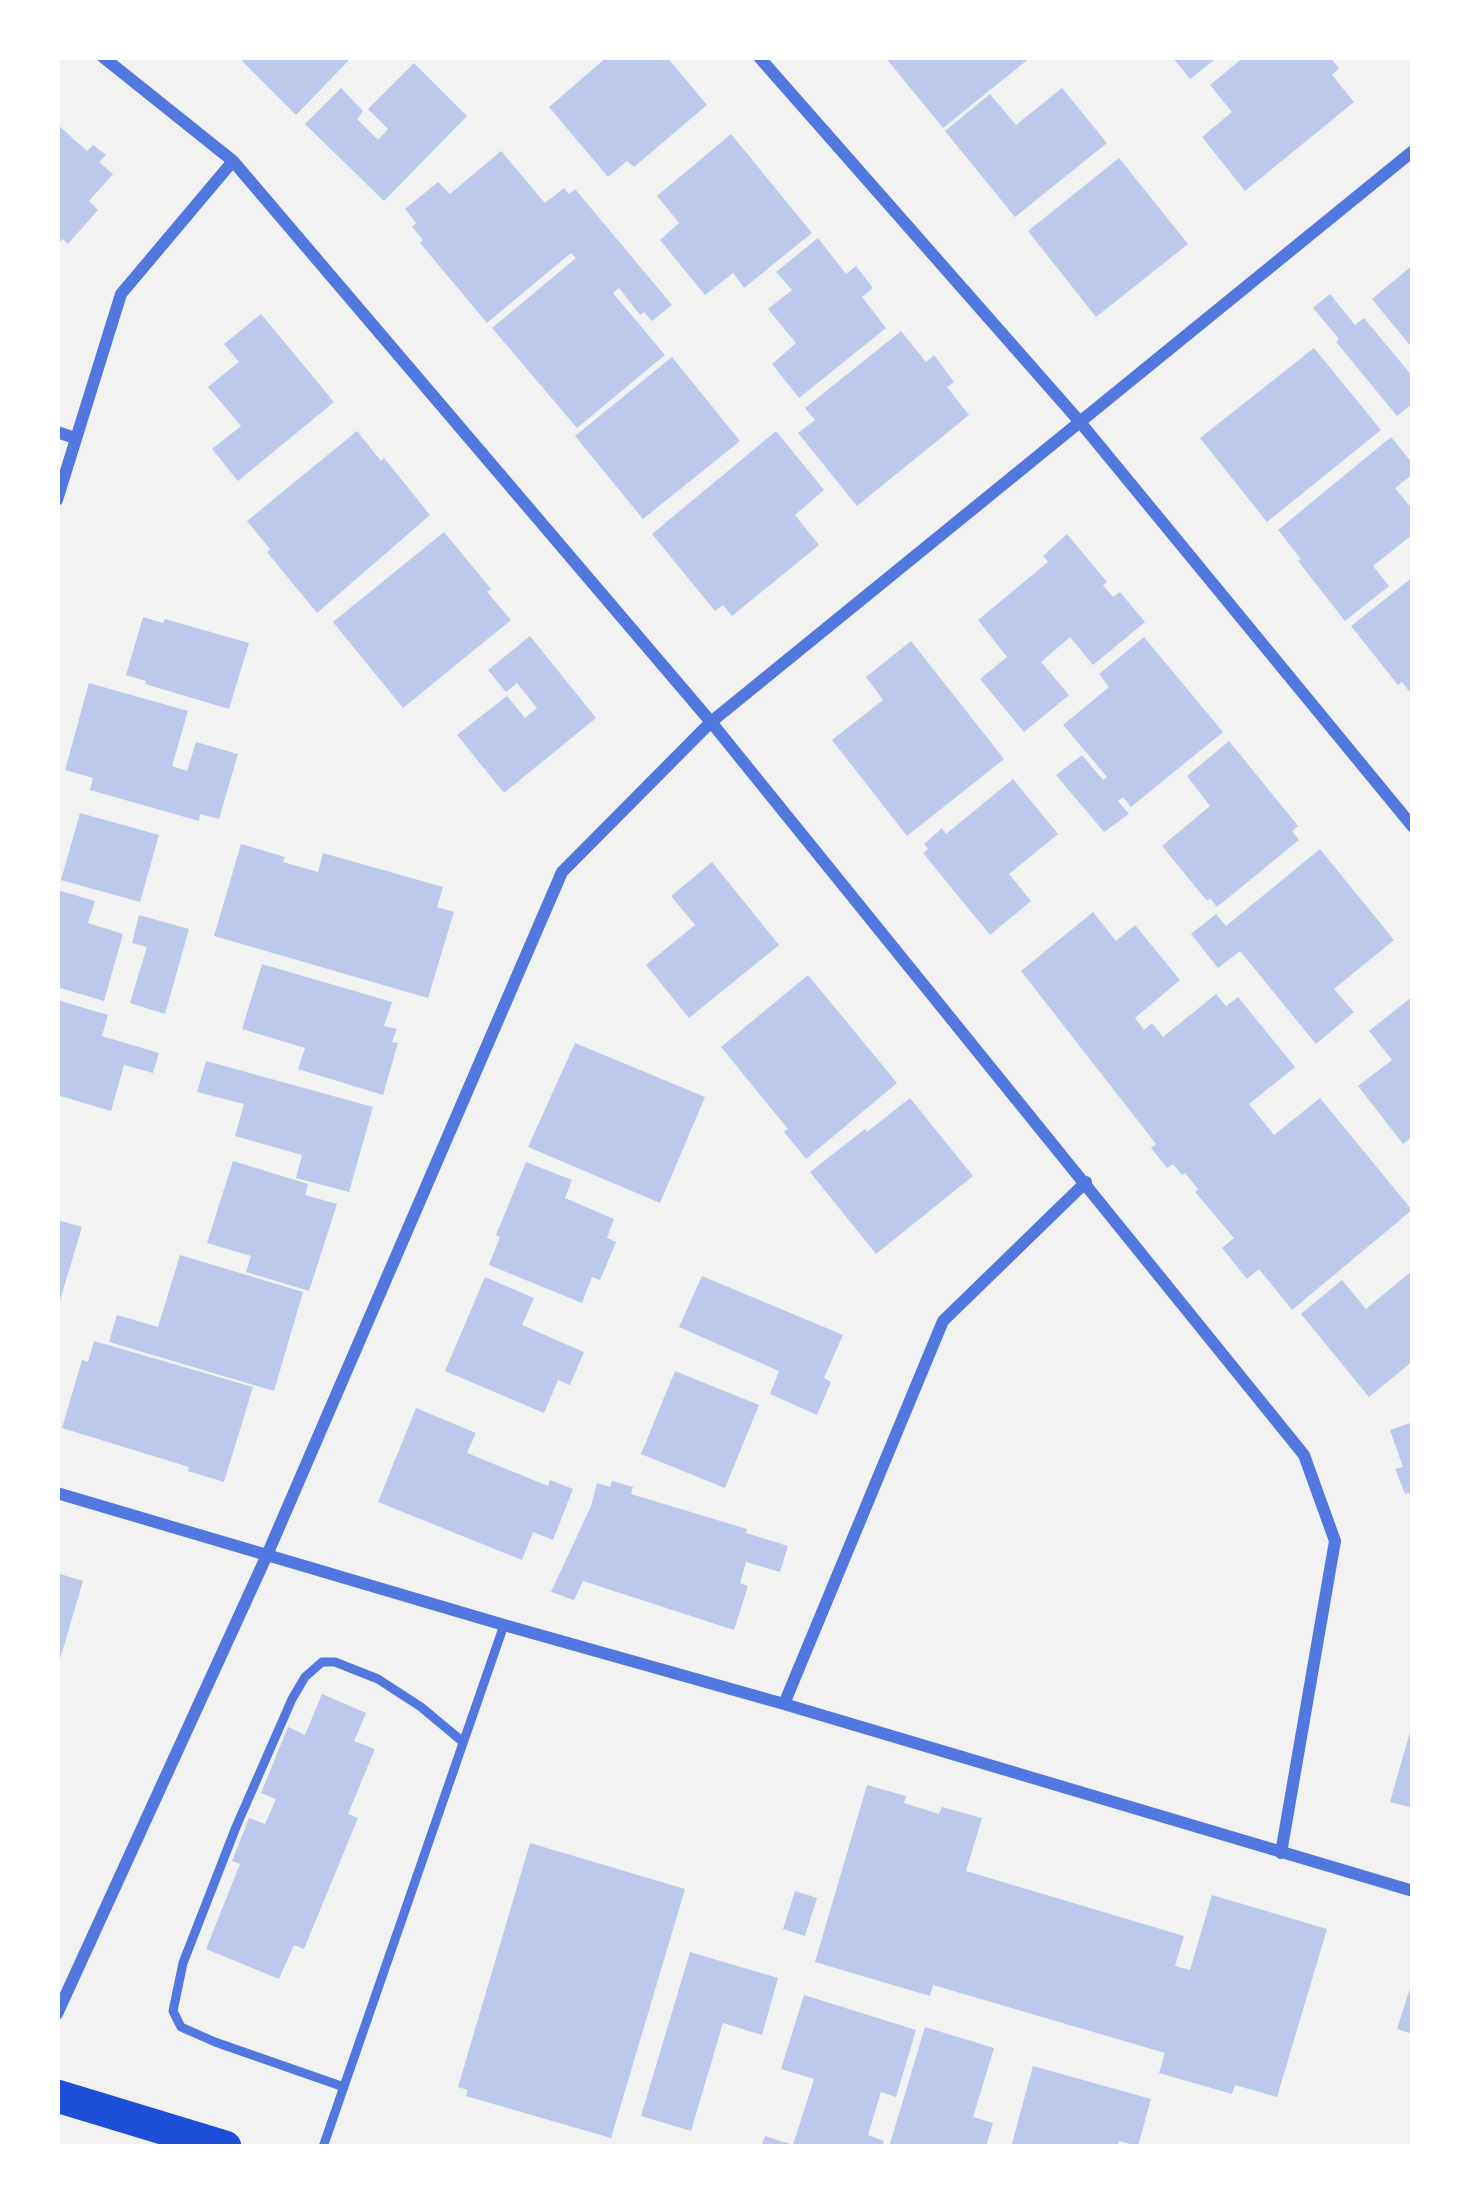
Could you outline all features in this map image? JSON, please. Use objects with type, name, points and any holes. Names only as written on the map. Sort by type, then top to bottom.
[{"type":"highway","points":[[57,2096],[225,2147]]},
{"type":"street","points":[[103,57],[232,161],[711,722],[1304,1455],[1335,1541],[1282,1852]]},
{"type":"street","points":[[759,57],[1080,422],[1413,826]]},
{"type":"street","points":[[57,2014],[268,1555],[562,872],[711,722],[1413,151]]},
{"type":"street","points":[[57,500],[122,294],[232,161]]},
{"type":"street","points":[[57,432],[75,438]]},
{"type":"street","points":[[784,1704],[943,1321],[1086,1182]]},
{"type":"street","points":[[57,1493],[1413,1891]]},
{"type":"lane","points":[[323,2147],[504,1625]]},
{"type":"lane","points":[[344,2087],[181,2027],[173,2011],[183,1963],[292,1699],[305,1677],[322,1662],[335,1661],[378,1679],[463,1742]]},
{"type":"building","points":[[246,57],[352,57],[296,115],[242,61]]},
{"type":"building","points":[[607,57],[667,57],[707,105],[634,167],[627,161],[608,177],[549,107]]},
{"type":"building","points":[[885,57],[1031,57],[943,128]]},
{"type":"building","points":[[1172,57],[1218,57],[1190,79]]},
{"type":"building","points":[[1244,57],[1330,57],[1339,68],[1332,75],[1354,102],[1245,191],[1202,137],[1232,112],[1210,85]]},
{"type":"building","points":[[414,63],[467,116],[384,201],[305,124],[341,88],[363,111],[357,119],[378,140],[388,129],[368,109]]},
{"type":"building","points":[[1062,88],[1107,143],[1015,217],[945,131],[990,94],[1016,125]]},
{"type":"building","points":[[57,124],[87,151],[93,145],[106,155],[99,162],[113,174],[89,201],[98,210],[68,244],[63,239],[57,245]]},
{"type":"building","points":[[731,134],[812,233],[744,288],[733,273],[705,295],[660,240],[679,223],[657,196]]},
{"type":"building","points":[[501,151],[545,203],[564,188],[569,194],[575,189],[672,305],[652,321],[644,312],[640,315],[619,288],[613,293],[665,355],[577,428],[492,328],[576,258],[571,253],[487,323],[420,243],[423,240],[412,227],[416,223],[405,209],[438,182],[450,194]]},
{"type":"building","points":[[1119,158],[1188,244],[1096,317],[1028,231]]},
{"type":"building","points":[[818,238],[846,274],[856,266],[873,288],[862,297],[886,328],[799,398],[772,364],[796,343],[768,309],[792,290],[776,272]]},
{"type":"building","points":[[1413,265],[1413,349],[1372,299]]},
{"type":"building","points":[[1330,294],[1355,325],[1364,318],[1413,377],[1413,403],[1397,416],[1313,308]]},
{"type":"building","points":[[261,314],[334,402],[238,481],[212,449],[241,426],[208,387],[239,362],[224,344]]},
{"type":"building","points":[[901,331],[926,362],[934,355],[954,382],[947,387],[969,415],[857,506],[798,433],[815,420],[805,408]]},
{"type":"building","points":[[1314,348],[1381,430],[1267,522],[1200,438]]},
{"type":"building","points":[[672,357],[740,441],[643,519],[575,436]]},
{"type":"building","points":[[357,431],[430,515],[317,613],[247,521]]},
{"type":"building","points":[[776,431],[824,490],[795,515],[819,545],[732,616],[723,605],[715,611],[652,534]]},
{"type":"building","points":[[1391,437],[1413,464],[1413,474],[1395,488],[1413,510],[1413,534],[1373,566],[1389,586],[1345,621],[1278,530]]},
{"type":"building","points":[[444,532],[511,620],[403,708],[333,622]]},
{"type":"building","points":[[1067,534],[1107,582],[1103,585],[1113,597],[1120,592],[1145,622],[1093,665],[1070,637],[1041,662],[1069,695],[1024,732],[980,679],[1007,657],[978,620],[1048,562],[1043,556]]},
{"type":"building","points":[[1413,577],[1413,696],[1402,682],[1398,685],[1351,626]]},
{"type":"building","points":[[143,617],[249,643],[229,709],[126,675]]},
{"type":"building","points":[[530,636],[596,718],[504,793],[457,735],[507,696],[525,718],[537,708],[517,683],[506,692],[488,670]]},
{"type":"building","points":[[1144,637],[1223,732],[1131,807],[1123,797],[1118,801],[1129,814],[1104,832],[1056,775],[1082,755],[1103,780],[1107,777],[1063,725],[1109,687],[1099,674]]},
{"type":"building","points":[[911,641],[1004,759],[907,836],[832,740],[883,700],[866,677]]},
{"type":"building","points":[[89,683],[188,711],[172,766],[187,771],[196,742],[238,754],[219,819],[200,814],[199,821],[90,790],[93,778],[65,770]]},
{"type":"building","points":[[1229,741],[1298,826],[1292,831],[1299,840],[1217,907],[1162,846],[1210,806],[1187,776]]},
{"type":"building","points":[[1013,779],[1058,834],[1009,874],[1031,901],[990,935],[923,853],[928,849],[924,844],[942,828],[946,834]]},
{"type":"building","points":[[80,813],[159,835],[140,902],[61,880]]},
{"type":"building","points":[[241,844],[318,872],[323,853],[443,887],[437,907],[454,912],[428,998],[214,936]]},
{"type":"building","points":[[1320,849],[1394,940],[1334,989],[1354,1012],[1316,1044],[1240,951],[1218,968],[1191,934],[1216,914],[1226,926]]},
{"type":"building","points":[[712,862],[779,945],[689,1018],[646,965],[695,925],[671,896]]},
{"type":"building","points":[[57,890],[95,901],[88,923],[123,934],[104,1001],[57,987]]},
{"type":"building","points":[[1093,912],[1116,941],[1135,925],[1180,980],[1135,1018],[1144,1030],[1152,1023],[1163,1037],[1216,994],[1226,1006],[1238,997],[1295,1067],[1249,1104],[1274,1135],[1320,1098],[1412,1210],[1292,1310],[1259,1269],[1247,1279],[1222,1248],[1234,1238],[1185,1173],[1173,1164],[1167,1168],[1151,1148],[1156,1144],[1021,971]]},
{"type":"building","points":[[139,915],[189,929],[165,1014],[130,1003],[147,947],[132,943]]},
{"type":"building","points":[[262,964],[392,1002],[384,1026],[397,1029],[392,1042],[398,1043],[383,1095],[298,1069],[305,1048],[242,1029]]},
{"type":"building","points":[[808,975],[897,1083],[806,1159],[784,1132],[788,1129],[721,1047]]},
{"type":"building","points":[[1413,996],[1413,1136],[1403,1144],[1358,1086],[1392,1060],[1369,1031]]},
{"type":"building","points":[[57,1000],[108,1015],[102,1036],[159,1053],[153,1073],[124,1065],[111,1111],[57,1095]]},
{"type":"building","points":[[575,1043],[705,1097],[660,1203],[528,1147]]},
{"type":"building","points":[[206,1061],[373,1107],[349,1192],[296,1178],[302,1155],[235,1136],[244,1104],[197,1092]]},
{"type":"building","points":[[910,1098],[973,1176],[876,1254],[810,1172]]},
{"type":"building","points":[[233,1161],[308,1184],[305,1195],[337,1204],[309,1291],[246,1272],[251,1256],[207,1243]]},
{"type":"building","points":[[526,1162],[572,1180],[565,1198],[614,1219],[607,1238],[616,1242],[600,1280],[592,1277],[582,1303],[489,1265]]},
{"type":"building","points":[[57,1220],[82,1227],[58,1307],[57,1307]]},
{"type":"building","points":[[180,1255],[303,1292],[274,1391],[109,1342],[117,1315],[158,1327]]},
{"type":"building","points":[[1413,1270],[1413,1361],[1369,1397],[1301,1314],[1342,1280],[1366,1309]]},
{"type":"building","points":[[702,1276],[843,1335],[824,1378],[831,1382],[817,1415],[770,1394],[779,1371],[679,1327]]},
{"type":"building","points":[[485,1277],[534,1298],[522,1325],[584,1352],[570,1385],[558,1380],[544,1413],[445,1371]]},
{"type":"building","points":[[94,1341],[253,1387],[224,1482],[62,1428],[82,1360],[88,1362]]},
{"type":"building","points":[[675,1371],[759,1405],[725,1488],[641,1454]]},
{"type":"building","points":[[416,1408],[476,1433],[467,1453],[548,1486],[550,1480],[573,1489],[553,1540],[533,1532],[522,1560],[378,1502]]},
{"type":"building","points":[[1413,1422],[1412,1501],[1395,1469],[1403,1467],[1390,1430]]},
{"type":"building","points":[[612,1481],[633,1487],[631,1494],[788,1546],[780,1572],[746,1562],[740,1583],[748,1586],[734,1630],[583,1581],[574,1600],[551,1592],[597,1483],[610,1487]]},
{"type":"building","points":[[57,1573],[83,1581],[58,1666],[57,1666]]},
{"type":"building","points":[[322,1694],[366,1713],[354,1741],[375,1749],[348,1814],[358,1818],[304,1949],[294,1945],[279,1979],[206,1949],[240,1864],[232,1861],[249,1818],[265,1824],[276,1799],[261,1793],[288,1727],[305,1735]]},
{"type":"building","points":[[1413,1725],[1413,1808],[1390,1802]]},
{"type":"building","points":[[867,1785],[906,1796],[904,1803],[939,1814],[942,1807],[982,1818],[966,1871],[1184,1936],[1175,1966],[1190,1970],[1212,1895],[1327,1929],[1277,2097],[1235,2085],[1232,2094],[1159,2073],[1165,2053],[933,1985],[930,1996],[815,1962]]},
{"type":"building","points":[[530,1843],[685,1889],[611,2138],[466,2096],[468,2090],[458,2087]]},
{"type":"building","points":[[795,1891],[817,1898],[805,1936],[783,1929]]},
{"type":"building","points":[[690,1952],[778,1978],[762,2035],[723,2023],[691,2131],[641,2116]]},
{"type":"building","points":[[1413,1982],[1413,2034],[1397,2029]]},
{"type":"building","points":[[804,1995],[916,2030],[896,2097],[881,2092],[868,2135],[884,2141],[882,2147],[761,2147],[765,2136],[793,2145],[814,2079],[781,2069]]},
{"type":"building","points":[[925,2027],[994,2048],[973,2117],[993,2123],[986,2147],[889,2147]]},
{"type":"building","points":[[1033,2066],[1151,2099],[1138,2146],[1119,2141],[1118,2147],[1011,2147]]}]
